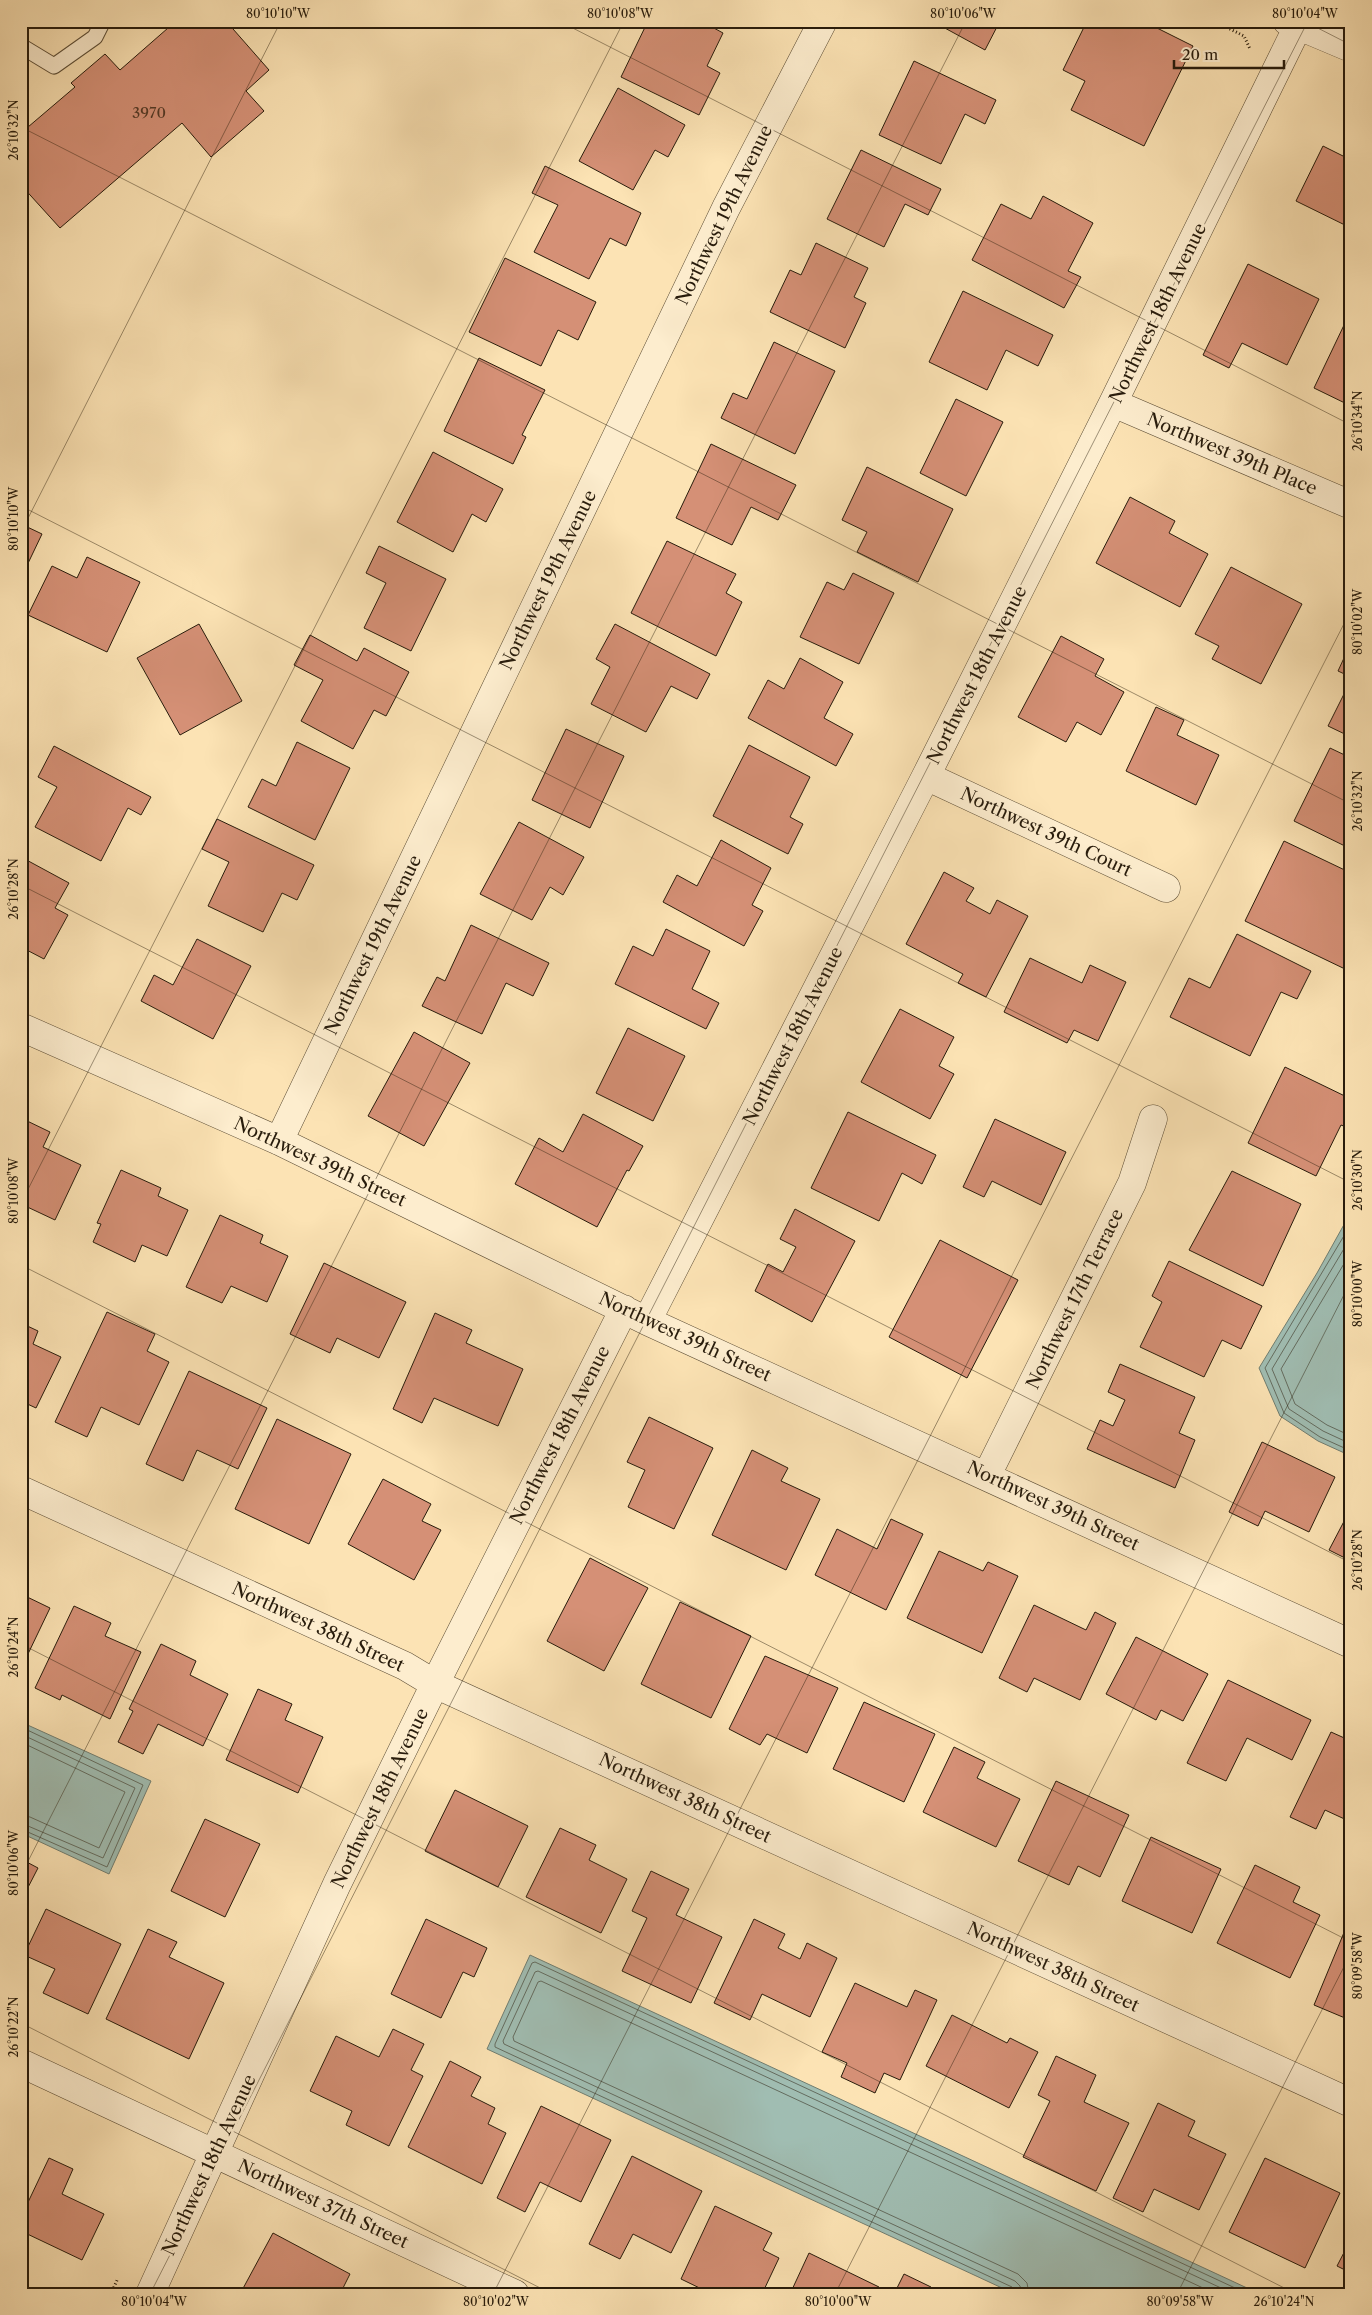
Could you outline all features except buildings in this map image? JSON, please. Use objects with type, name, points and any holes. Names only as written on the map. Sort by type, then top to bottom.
[{"type":"street","name":"Northwest 19th Avenue","points":[[280,1142],[722,217],[823,21]]},
{"type":"street","points":[[1293,24],[1351,48]]},
{"type":"street","name":"Northwest 18th Avenue","points":[[150,2294],[337,1884],[435,1684],[926,776],[1113,403],[1293,24]]},
{"type":"street","name":"Northwest 39th Place","points":[[1113,403],[1351,505]]},
{"type":"street","name":"Northwest 39th Court","points":[[926,776],[1166,888]]},
{"type":"street","name":"Northwest 39th Street","points":[[21,1027],[280,1142],[636,1315],[1351,1644]]},
{"type":"street","name":"Northwest 17th Terrace","points":[[987,1475],[1132,1184],[1153,1119]]},
{"type":"street","name":"Northwest 38th Street","points":[[21,1490],[405,1666],[435,1684],[1351,2103]]},
{"type":"street","name":"Northwest 37th Street","points":[[21,2063],[515,2294]]},
{"type":"lane","points":[[21,46],[54,66],[95,37],[103,21]]},
{"type":"water","points":[[1351,1212],[1351,1456],[1318,1441],[1280,1416],[1259,1368],[1317,1273]]},
{"type":"water","points":[[21,1722],[151,1781],[109,1874],[21,1833]]},
{"type":"water","points":[[530,1955],[1260,2294],[1015,2294],[487,2049]]}]
